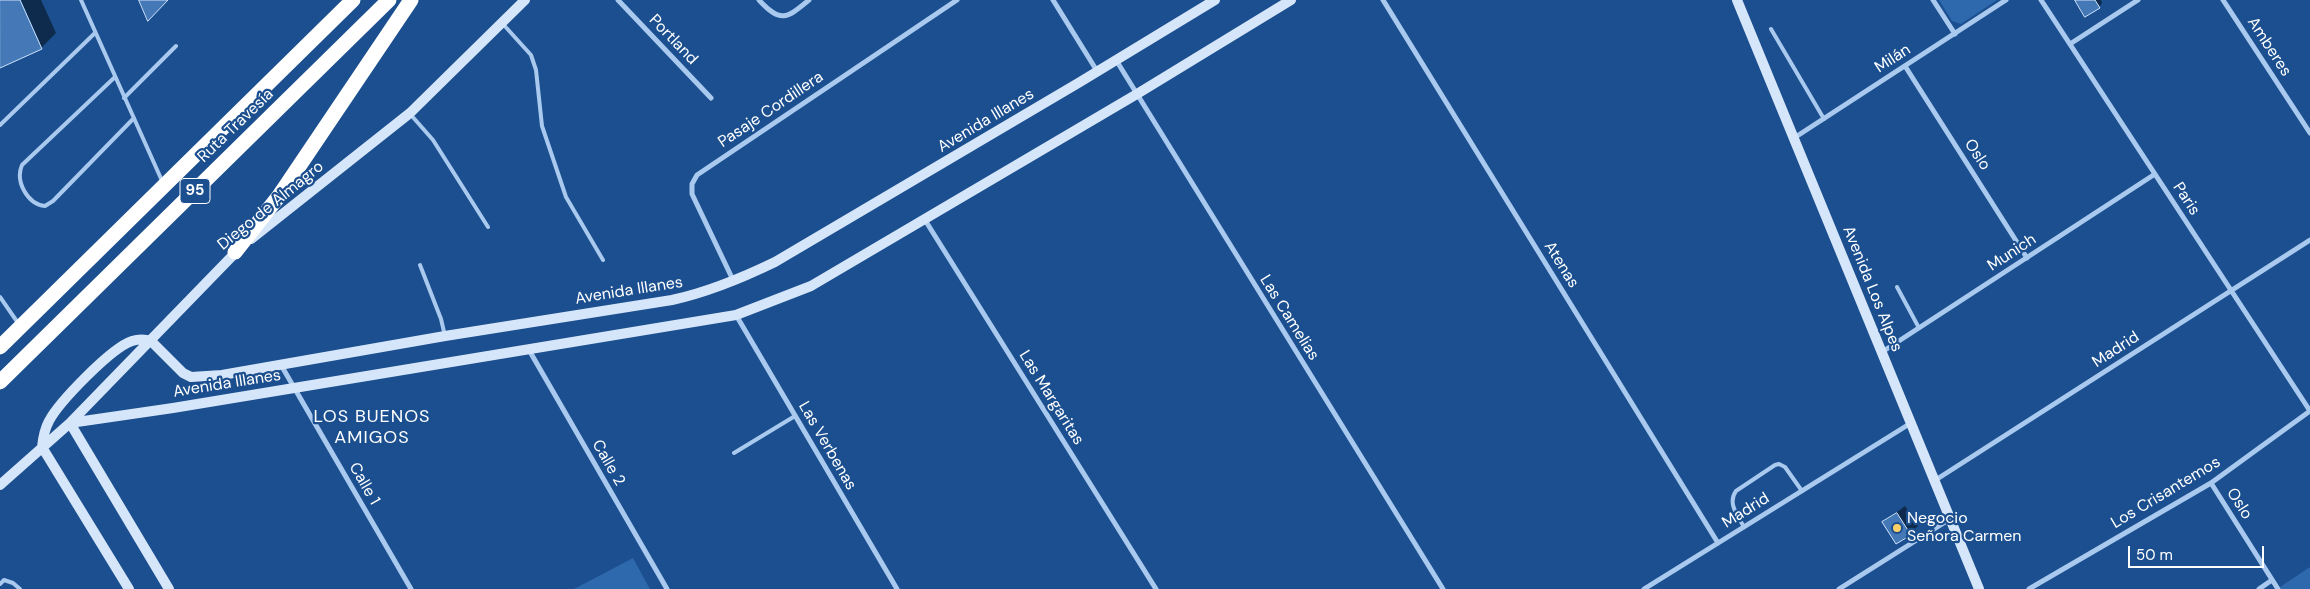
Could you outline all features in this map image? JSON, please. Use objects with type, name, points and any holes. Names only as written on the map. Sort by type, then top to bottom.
[{"type":"highway","name":"Ruta Travesía","points":[[0,347],[353,0]]},
{"type":"highway","name":"Ruta Travesía","points":[[0,382],[389,0]]},
{"type":"highway","points":[[235,252],[279,196],[411,0]]},
{"type":"main road","name":"Diego de Almagro","points":[[0,485],[70,423],[235,252],[410,113],[525,0]]},
{"type":"main road","name":"Avenida Illanes","points":[[151,341],[175,367],[191,377],[222,375],[692,296],[734,282],[775,262],[1215,0]]},
{"type":"main road","name":"Avenida Illanes","points":[[70,423],[736,315],[810,286],[1137,94],[1291,0]]},
{"type":"main road","name":"Avenida Los Alpes","points":[[1737,0],[1979,589]]},
{"type":"main road","points":[[129,589],[42,447],[49,420],[59,406],[102,362],[119,348],[133,340],[151,341]]},
{"type":"main road","points":[[70,423],[170,589]]},
{"type":"street","name":"Portland","points":[[618,0],[711,98]]},
{"type":"street","points":[[759,0],[770,12],[782,17],[791,15],[809,0]]},
{"type":"street","name":"Pasaje Cordillera","points":[[734,282],[692,194],[692,184],[697,175],[957,0]]},
{"type":"street","points":[[1052,0],[1097,71]]},
{"type":"street","name":"Atenas","points":[[1383,0],[1718,543]]},
{"type":"street","points":[[1932,0],[1955,34]]},
{"type":"street","name":"Milán","points":[[1794,138],[2006,0]]},
{"type":"street","name":"Paris","points":[[2041,0],[2310,411]]},
{"type":"street","points":[[2070,44],[2138,0]]},
{"type":"street","name":"Amberes","points":[[2223,0],[2310,133]]},
{"type":"street","name":"Las Camelias","points":[[1116,60],[1443,589]]},
{"type":"street","name":"Oslo","points":[[1905,66],[2027,258]]},
{"type":"street","name":"Munich","points":[[1882,352],[2155,174]]},
{"type":"street","name":"Las Margaritas","points":[[925,220],[1156,589]]},
{"type":"street","name":"Madrid","points":[[1934,481],[2310,240]]},
{"type":"street","name":"Las Verbenas","points":[[736,315],[897,589]]},
{"type":"street","name":"Calle 2","points":[[529,350],[667,589]]},
{"type":"street","name":"Calle 1","points":[[281,365],[411,589]]},
{"type":"street","name":"Los Crisantemos","points":[[2029,589],[2211,483],[2310,411]]},
{"type":"street","name":"Madrid","points":[[1644,589],[1911,423]]},
{"type":"street","name":"Oslo","points":[[2211,483],[2278,589]]},
{"type":"street","points":[[1839,589],[1950,519]]},
{"type":"street","points":[[2259,589],[2272,580]]},
{"type":"lane","points":[[81,0],[164,185]]},
{"type":"lane","points":[[502,23],[531,55],[536,70],[542,126],[563,188],[603,260]]},
{"type":"lane","points":[[1771,29],[1824,119]]},
{"type":"lane","points":[[0,125],[95,34]]},
{"type":"lane","points":[[124,98],[176,46]]},
{"type":"lane","points":[[115,77],[22,165],[18,180],[22,187],[35,202],[45,206],[53,201],[134,118]]},
{"type":"lane","points":[[410,113],[434,140],[488,227]]},
{"type":"lane","points":[[420,266],[442,319],[445,336]]},
{"type":"lane","points":[[1897,287],[1919,328]]},
{"type":"lane","points":[[0,297],[21,327]]},
{"type":"lane","points":[[734,453],[795,416]]},
{"type":"lane","points":[[1744,527],[1732,505],[1732,497],[1736,491],[1775,465],[1779,464],[1784,467],[1802,491]]},
{"type":"lane","points":[[0,584],[4,580],[13,583],[20,589]]},
{"type":"shaded area","points":[[1939,0],[1997,0],[1961,24],[1952,21]]},
{"type":"shaded area","points":[[633,558],[650,589],[574,589]]},
{"type":"shaded area","points":[[2310,567],[2310,589],[2281,589],[2280,587]]},
{"type":"building","points":[[0,0],[20,0],[42,49],[0,68]]},
{"type":"building","points":[[139,0],[168,0],[148,21]]},
{"type":"building","points":[[2075,0],[2095,0],[2100,8],[2085,17]]},
{"type":"building","name":"Negocio Señora Carmen","points":[[1897,513],[1911,535],[1896,544],[1882,522]]},
{"type":"place","name":"Negocio Señora Carmen","points":[[1897,528]]},
{"type":"district","name":"LOS BUENOS AMIGOS","points":[[372,427]]}]
